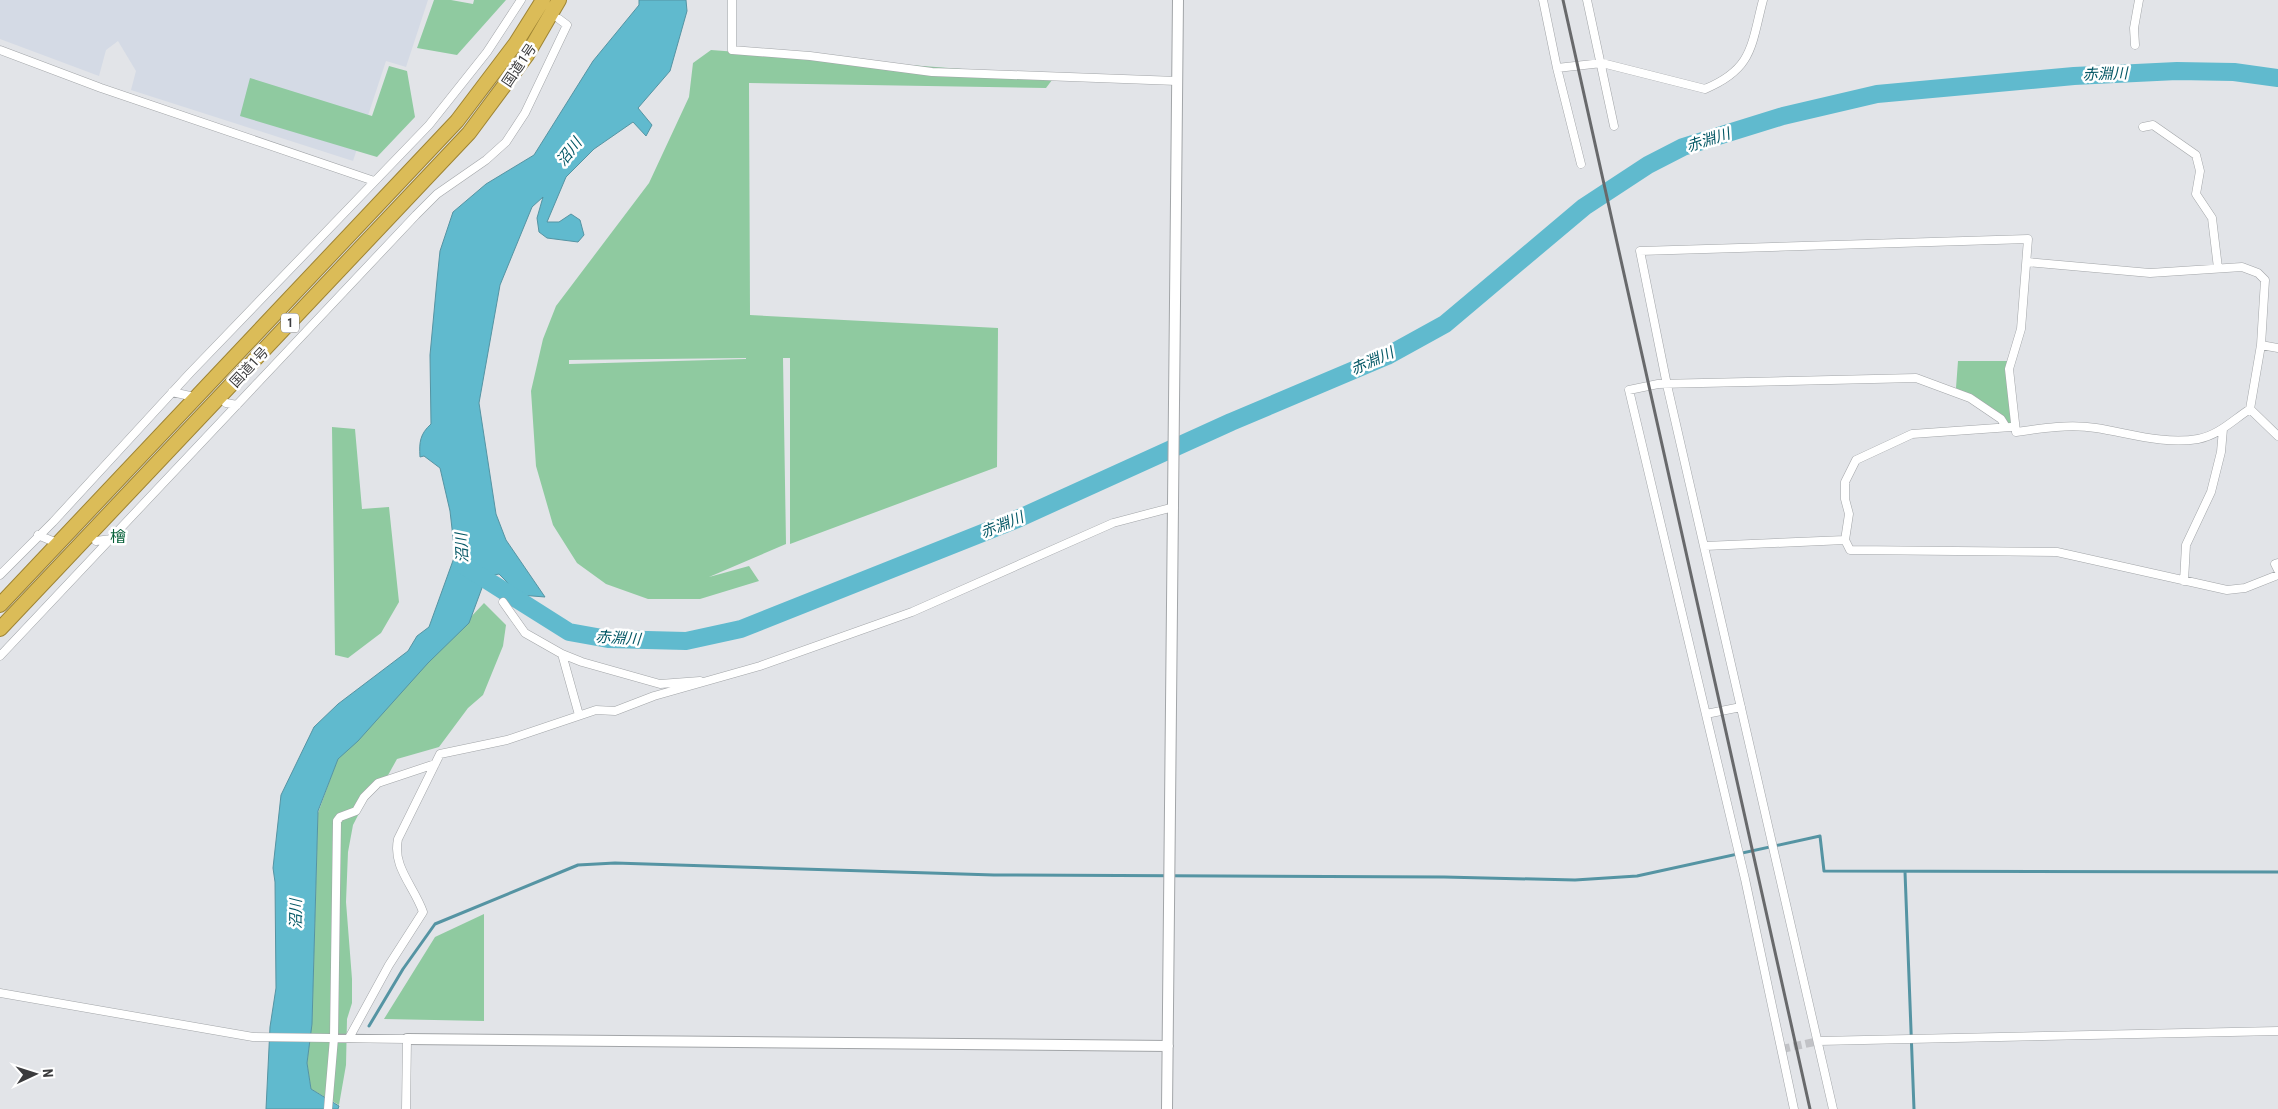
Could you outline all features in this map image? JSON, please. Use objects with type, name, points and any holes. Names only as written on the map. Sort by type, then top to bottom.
[{"type":"highway","name":"国道1号","points":[[0,605],[457,121],[516,43],[537,0]]},
{"type":"highway","name":"国道1号","points":[[0,629],[469,133],[527,56],[559,0]]},
{"type":"street","points":[[0,575],[53,522],[172,392],[374,182],[458,90],[521,0]]},
{"type":"street","points":[[732,0],[732,50],[810,56],[932,72],[1177,81]]},
{"type":"street","points":[[1167,1109],[1169,731],[1175,424],[1178,0]]},
{"type":"street","points":[[1543,0],[1557,68],[1581,164]]},
{"type":"street","points":[[1587,0],[1614,126]]},
{"type":"street","points":[[1557,68],[1602,63],[1704,89],[1720,82],[1737,71],[1747,58],[1763,0]]},
{"type":"street","points":[[2135,44],[2134,28],[2139,0]]},
{"type":"street","points":[[0,656],[437,194],[486,160],[506,142],[524,113],[568,25],[559,19]]},
{"type":"street","points":[[0,50],[101,88],[374,182]]},
{"type":"street","points":[[2143,127],[2153,125],[2196,154],[2200,171],[2196,194],[2212,218],[2218,268]]},
{"type":"street","points":[[1833,1109],[1819,1041],[1667,385],[1640,251],[2028,239],[2021,329],[2009,369],[2016,432],[2057,426],[2096,428],[2135,437],[2198,439],[2223,429],[2250,409],[2261,345],[2265,280],[2258,273],[2242,267],[2150,273],[2027,262]]},
{"type":"street","points":[[2261,345],[2278,348]]},
{"type":"street","points":[[1794,1109],[1747,888],[1630,390],[1658,384],[1916,378],[1970,398],[2001,419],[2006,428]]},
{"type":"street","points":[[172,392],[190,396]]},
{"type":"street","points":[[226,403],[237,405]]},
{"type":"street","points":[[2250,409],[2278,436]]},
{"type":"street","points":[[2016,427],[1912,434],[1856,460],[1845,482],[1845,498],[1849,514],[1845,540],[1850,550],[2058,552],[2184,582],[2227,590],[2245,588],[2278,575]]},
{"type":"street","points":[[2184,582],[2186,545],[2211,492],[2221,452],[2223,429]]},
{"type":"street","points":[[349,1038],[389,965],[423,912],[397,861],[395,851],[398,838],[440,754],[507,740],[596,710],[615,711],[654,696],[719,679],[912,612],[1113,523],[1173,502]]},
{"type":"street","points":[[38,535],[57,542]]},
{"type":"street","points":[[96,541],[111,539]]},
{"type":"street","points":[[1705,546],[1845,540]]},
{"type":"street","points":[[2278,563],[2275,564],[2278,570]]},
{"type":"street","points":[[503,602],[525,633],[562,654],[660,684],[719,679]]},
{"type":"street","points":[[562,654],[579,715]]},
{"type":"street","points":[[1706,714],[1741,706]]},
{"type":"street","points":[[328,1109],[334,1038],[336,821],[340,817],[356,811],[364,797],[378,783],[435,764]]},
{"type":"street","points":[[0,993],[253,1037],[1168,1046]]},
{"type":"street","points":[[1819,1041],[2278,1031]]},
{"type":"street","points":[[406,1109],[407,1039]]},
{"type":"shaded area","points":[[0,0],[428,0],[406,67],[386,61],[353,161],[131,90],[136,71],[118,41],[106,50],[99,76],[0,39]]},
{"type":"green space","points":[[434,0],[451,0],[473,4],[474,0],[506,0],[457,55],[417,48]]},
{"type":"green space","points":[[711,50],[1055,76],[1046,88],[749,83],[750,315],[998,328],[997,467],[790,544],[790,358],[783,358],[786,544],[709,577],[749,566],[759,581],[700,599],[648,599],[606,584],[577,563],[553,525],[536,466],[531,391],[543,339],[556,306],[649,183],[689,97],[693,63]],"holes":[[[746,359],[569,364],[569,360]]]},
{"type":"green space","points":[[389,66],[407,71],[415,117],[377,157],[240,116],[250,78],[372,116]]},
{"type":"green space","points":[[1958,361],[2007,361],[2016,427],[2006,427],[2001,419],[1956,388]]},
{"type":"green space","points":[[332,427],[355,429],[362,509],[389,507],[399,602],[381,633],[348,658],[335,655]]},
{"type":"green space","points":[[484,603],[506,625],[503,646],[483,695],[468,708],[439,747],[397,759],[387,777],[371,790],[353,825],[348,852],[346,902],[352,1003],[347,1019],[346,1065],[339,1105],[311,1089],[307,1063],[312,1021],[318,813],[338,758]]},
{"type":"green space","points":[[484,914],[484,1021],[384,1019],[435,937]]},
{"type":"water","name":"沼川","points":[[639,0],[686,0],[687,11],[670,71],[638,108],[652,125],[646,136],[633,122],[594,149],[566,177],[547,222],[559,222],[571,214],[580,220],[584,235],[578,242],[547,238],[539,232],[537,218],[543,197],[532,207],[500,285],[479,403],[496,514],[506,540],[545,597],[520,595],[499,574],[486,577],[469,623],[428,663],[358,741],[338,759],[318,811],[312,1024],[307,1063],[311,1089],[339,1106],[338,1109],[266,1109],[270,1027],[276,988],[275,882],[273,868],[281,795],[314,727],[338,704],[408,651],[417,636],[429,627],[455,555],[450,511],[440,468],[424,456],[420,457],[422,435],[431,424],[430,355],[440,251],[453,212],[486,184],[534,155],[593,61],[639,5]]},
{"type":"waterway","name":"赤淵川","points":[[466,567],[569,632],[608,639],[686,641],[741,629],[1015,520],[1231,422],[1387,356],[1445,324],[1584,207],[1648,165],[1683,147],[1783,116],[1877,94],[2074,76],[2177,71],[2234,72],[2278,78]]},
{"type":"waterway","points":[[369,1026],[403,969],[435,924],[578,865],[615,863],[994,875],[1444,877],[1575,880],[1637,876],[1820,836],[1824,871],[2278,872]]},
{"type":"waterway","points":[[1905,872],[1914,1109]]},
{"type":"tunnel","points":[[1782,1049],[1819,1041]]},
{"type":"railway","points":[[1563,0],[1810,1109]]},
{"type":"district","name":"檜","points":[[118,536]]}]
